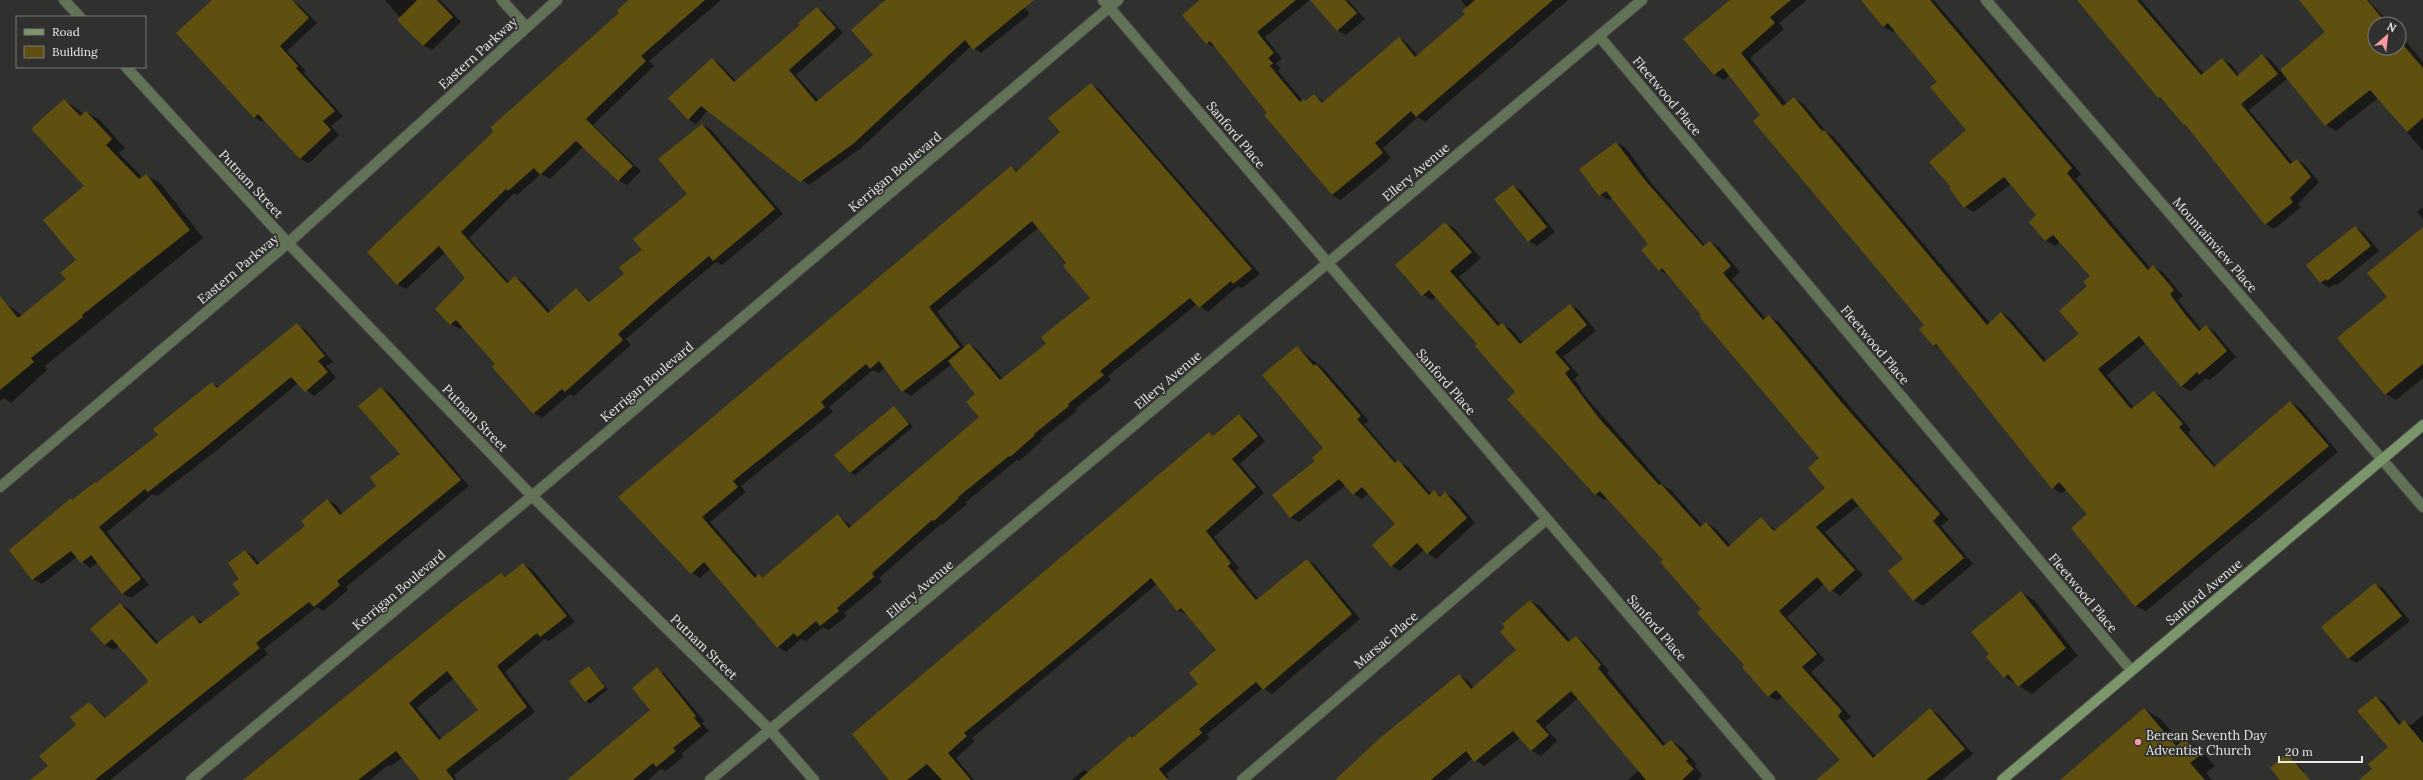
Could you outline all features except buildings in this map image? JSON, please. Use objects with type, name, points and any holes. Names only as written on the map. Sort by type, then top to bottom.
[{"type":"main road","name":"Sanford Avenue","points":[[2002,780],[2423,425]]},
{"type":"street","points":[[64,0],[79,16]]},
{"type":"street","points":[[502,0],[526,27]]},
{"type":"street","name":"Eastern Parkway","points":[[0,486],[288,243],[557,0]]},
{"type":"street","name":"Kerrigan Boulevard","points":[[191,780],[532,496],[1106,4],[1118,0]]},
{"type":"street","name":"Ellery Avenue","points":[[710,780],[771,731],[1642,0]]},
{"type":"street","name":"Mountainview Place","points":[[1986,0],[2423,507]]},
{"type":"street","name":"Sanford Place","points":[[1106,4],[1770,780]]},
{"type":"street","name":"Fleetwood Place","points":[[1599,36],[2131,670]]},
{"type":"street","name":"Putnam Street","points":[[127,68],[288,243],[532,496],[771,731],[814,780]]},
{"type":"street","name":"Marsac Place","points":[[1242,780],[1547,519]]},
{"type":"place","name":"Berean Seventh Day Adventist Church","points":[[2138,742]]}]
